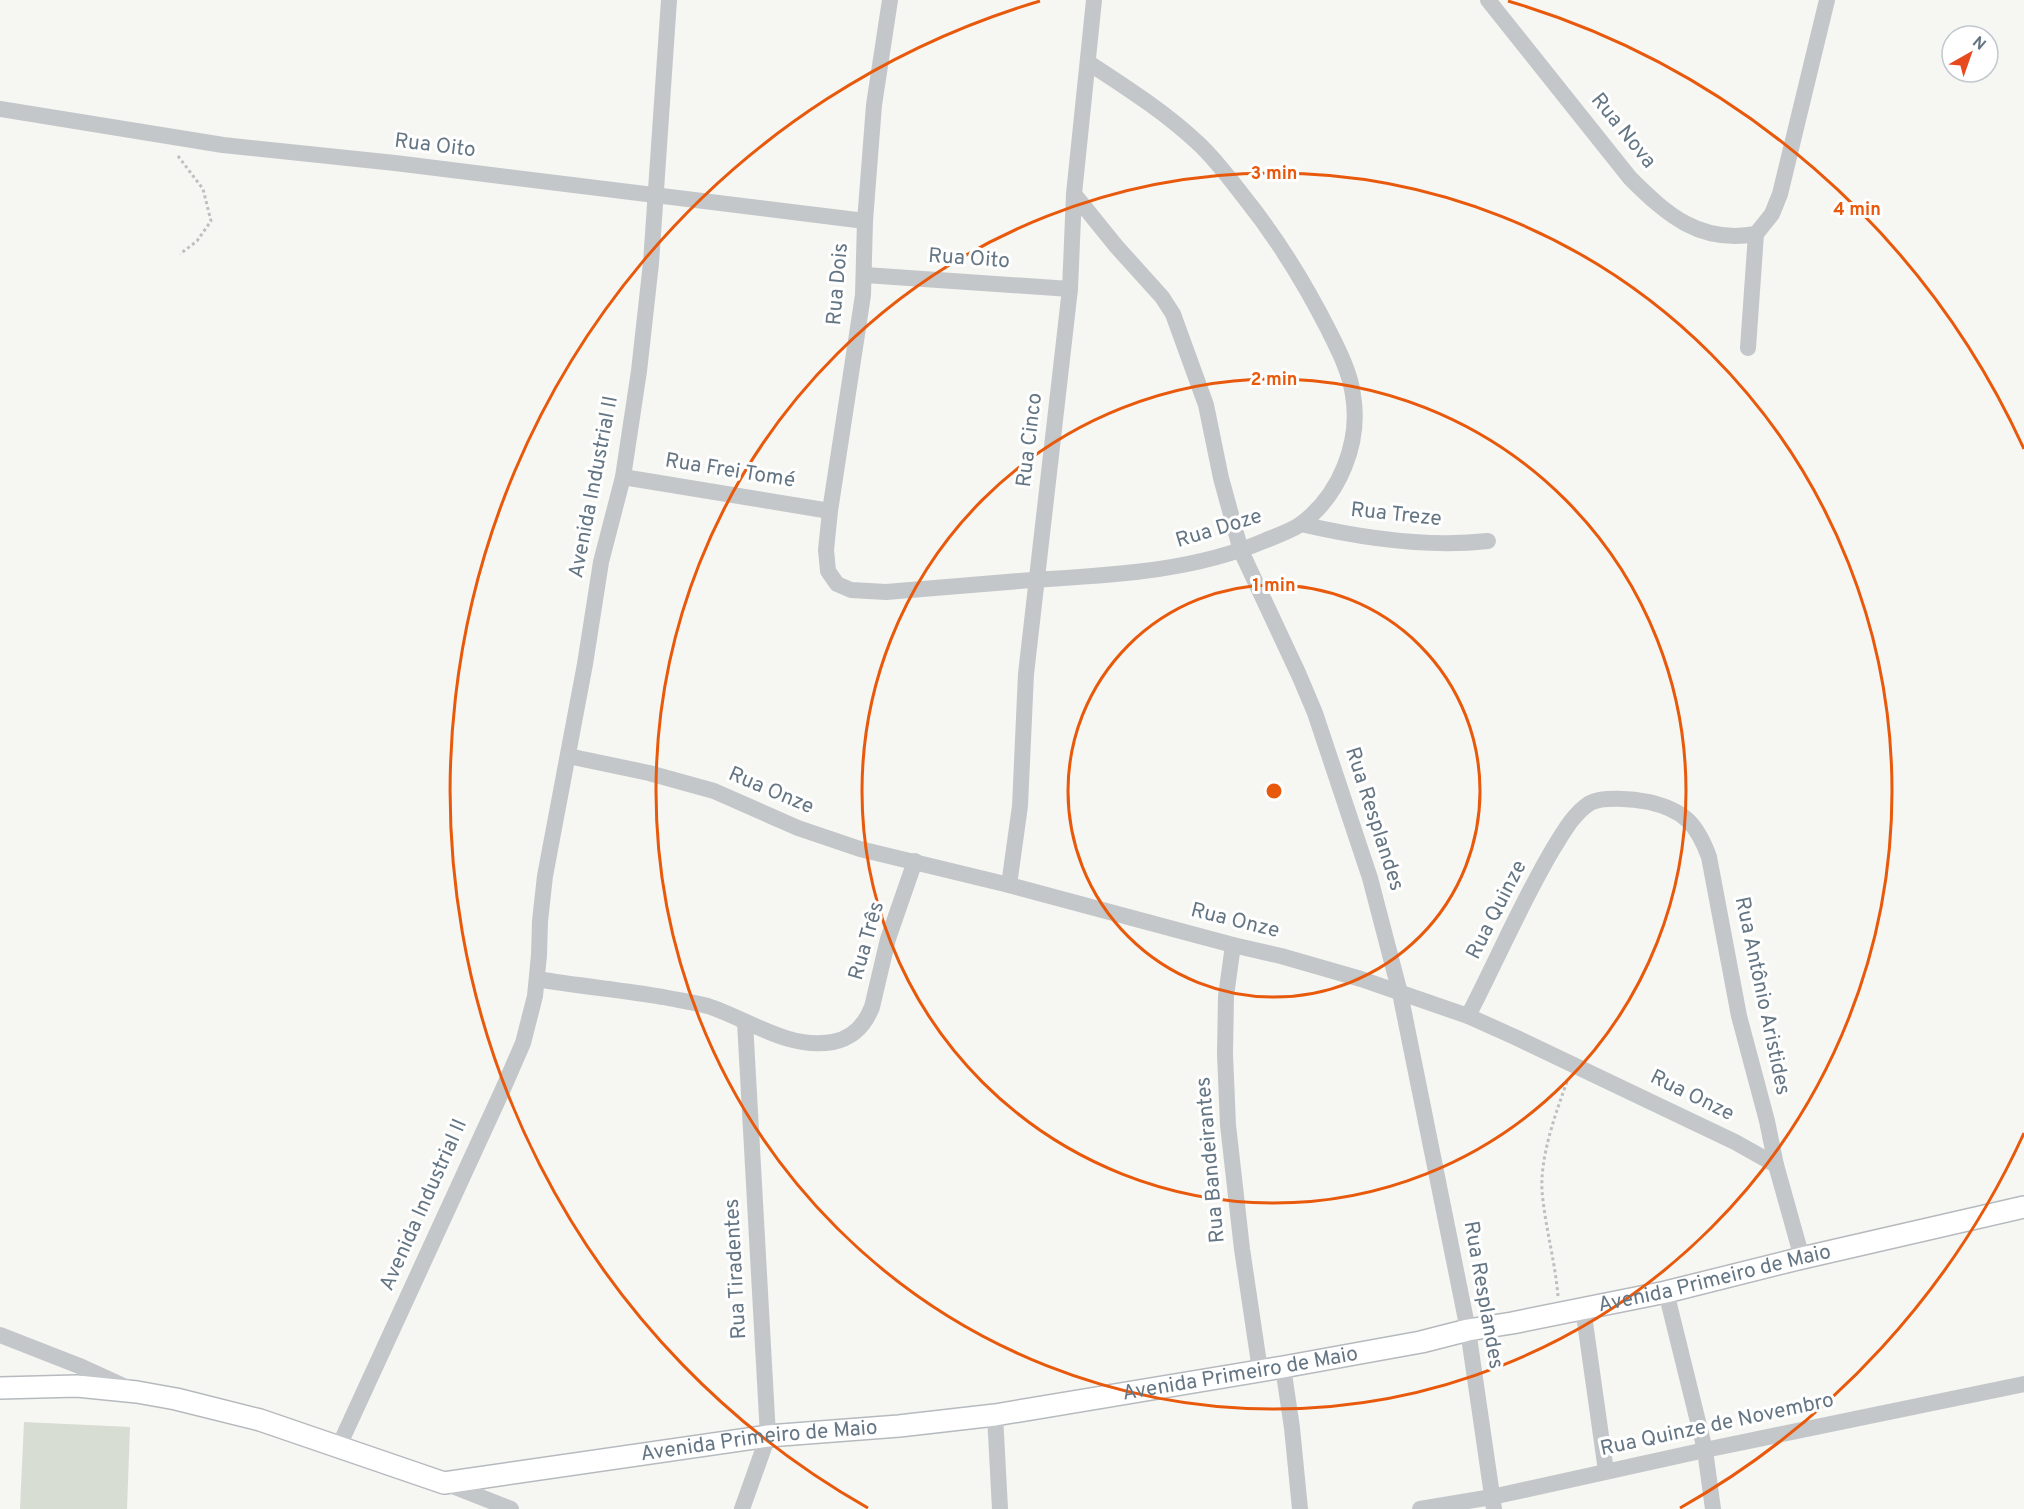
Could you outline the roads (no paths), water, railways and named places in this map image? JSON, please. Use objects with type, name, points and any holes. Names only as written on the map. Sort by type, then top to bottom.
[{"type":"main road","name":"Avenida Primeiro de Maio","points":[[444,1483],[768,1436],[899,1426],[1051,1407],[1283,1367],[1421,1342],[1468,1330],[1666,1292],[2024,1207]]},
{"type":"main road","points":[[0,1388],[77,1386],[137,1392],[220,1409],[339,1446],[444,1483]]},
{"type":"street","name":"Avenida Industrial II","points":[[339,1446],[515,1061],[531,1016],[537,979],[545,876],[601,562],[623,477],[646,315],[669,0]]},
{"type":"street","name":"Rua Dois","points":[[828,571],[826,550],[830,511],[865,275],[865,221],[874,105],[890,0]]},
{"type":"street","name":"Rua Cinco","points":[[1009,885],[1020,806],[1026,674],[1070,289],[1074,194],[1094,0]]},
{"type":"street","name":"Rua Nova","points":[[1488,0],[1630,178],[1657,204],[1678,221],[1697,229],[1715,234],[1738,236],[1756,234]]},
{"type":"street","points":[[1748,348],[1756,234],[1772,214],[1780,194],[1827,0]]},
{"type":"street","name":"Rua Doze","points":[[828,571],[837,584],[851,590],[865,592],[1166,568],[1241,551],[1300,524],[1325,500],[1340,478],[1349,456],[1355,414],[1353,393],[1337,347],[1316,306],[1276,239],[1225,172],[1200,145],[1159,110],[1089,63]]},
{"type":"street","name":"Rua Oito","points":[[0,109],[223,145],[395,163],[865,221]]},
{"type":"street","name":"Rua Resplandes","points":[[1074,194],[1116,246],[1162,297],[1173,315],[1206,405],[1221,478],[1241,551],[1315,713],[1370,878],[1400,993],[1468,1330],[1493,1503]]},
{"type":"street","name":"Rua Oito","points":[[865,275],[1070,289]]},
{"type":"street","name":"Rua Frei Tomé","points":[[623,477],[830,511]]},
{"type":"street","name":"Rua Treze","points":[[1300,524],[1339,533],[1397,541],[1466,544],[1488,542]]},
{"type":"street","name":"Rua Onze","points":[[568,756],[649,773],[714,791],[798,828],[860,849],[1009,885],[1361,979],[1468,1016],[1600,1076],[1735,1142],[1776,1165]]},
{"type":"street","name":"Rua Quinze","points":[[1468,1016],[1516,915],[1568,825],[1592,802],[1634,800],[1668,807],[1691,821],[1702,837]]},
{"type":"street","name":"Rua Antônio Aristides","points":[[1702,837],[1709,857],[1739,1016],[1767,1121],[1776,1165]]},
{"type":"street","name":"Rua Três","points":[[745,1022],[776,1035],[818,1042],[832,1042],[848,1038],[857,1031],[872,1007],[888,939],[915,861]]},
{"type":"street","name":"Rua Bandeirantes","points":[[1233,945],[1226,996],[1225,1054],[1228,1125],[1240,1238],[1260,1370]]},
{"type":"street","points":[[537,979],[645,994],[707,1006],[745,1022]]},
{"type":"street","name":"Rua Tiradentes","points":[[742,1509],[768,1436],[745,1022]]},
{"type":"street","points":[[1776,1165],[1802,1258]]},
{"type":"street","points":[[1666,1292],[1705,1450],[1713,1509]]},
{"type":"street","points":[[1583,1308],[1606,1471]]},
{"type":"street","points":[[0,1335],[82,1367],[137,1392]]},
{"type":"street","points":[[1283,1367],[1300,1509]]},
{"type":"street","name":"Rua Quinze de Novembro","points":[[1420,1509],[1493,1503],[1606,1471],[2024,1384]]},
{"type":"street","points":[[995,1414],[1000,1509]]},
{"type":"street","points":[[444,1483],[511,1509]]}]
